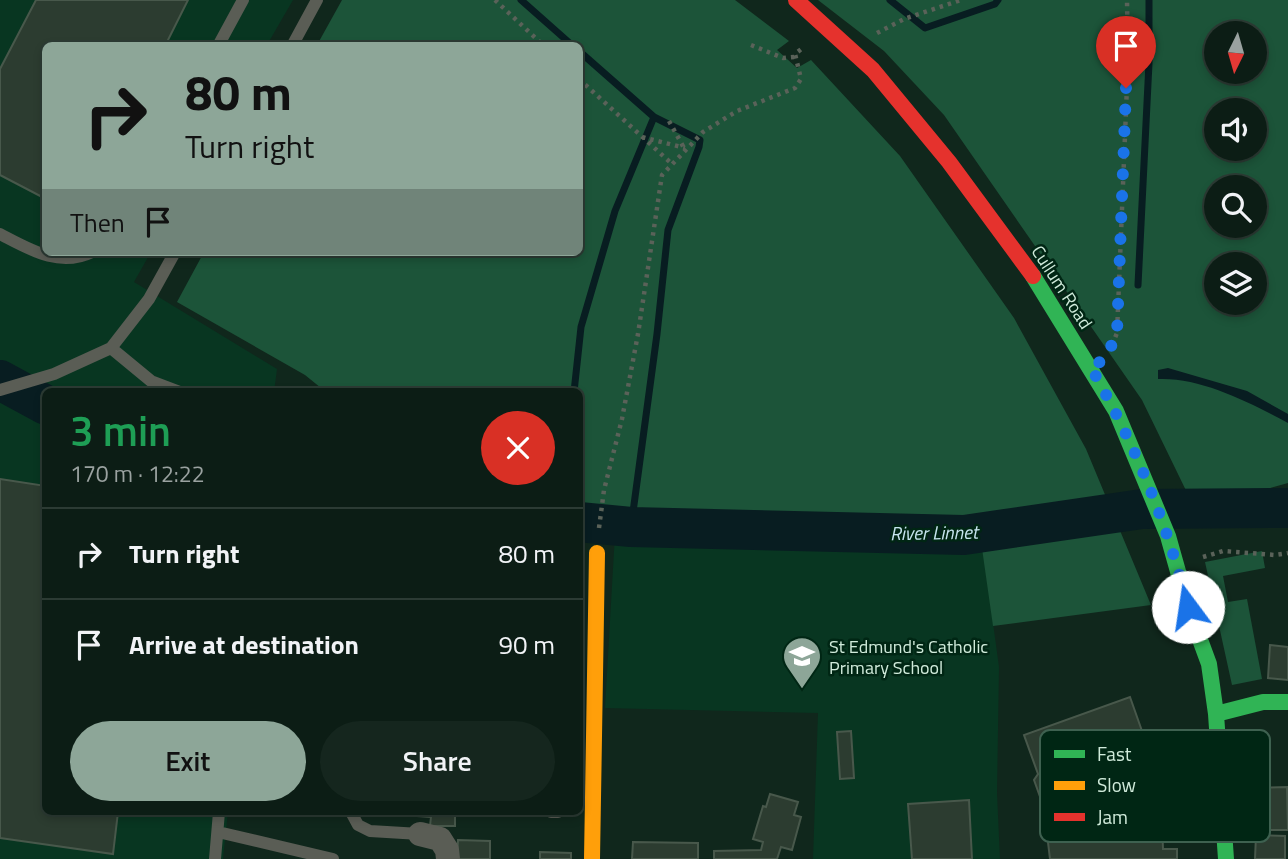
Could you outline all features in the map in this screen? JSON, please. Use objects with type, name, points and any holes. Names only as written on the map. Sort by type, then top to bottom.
[{"type":"main road","name":"Cullum Road","points":[[796,0],[873,70],[949,162],[1020,256],[1116,411],[1151,490],[1180,572],[1188,607],[1209,664],[1217,730]]},
{"type":"main road","points":[[592,859],[597,553]]},
{"type":"main road","points":[[1216,714],[1263,702],[1288,702]]},
{"type":"street","points":[[420,834],[440,839],[447,850],[448,859]]},
{"type":"lane","points":[[220,42],[243,0]]},
{"type":"lane","points":[[294,42],[317,0]]},
{"type":"lane","points":[[0,234],[42,254]]},
{"type":"lane","points":[[49,256],[72,259],[81,256]]},
{"type":"lane","points":[[0,390],[54,373],[111,348],[149,299],[174,256]]},
{"type":"lane","points":[[111,348],[152,380],[171,388]]},
{"type":"lane","points":[[215,859],[219,815]]},
{"type":"lane","points":[[353,815],[358,825],[370,831],[420,834]]},
{"type":"lane","points":[[218,832],[333,859]]},
{"type":"lane","points":[[274,845],[274,859]]},
{"type":"path","points":[[495,0],[540,42]]},
{"type":"path","points":[[866,38],[904,19],[961,0]]},
{"type":"path","points":[[1090,366],[1105,360],[1117,333],[1128,61],[1127,0]]},
{"type":"path","points":[[794,57],[813,40]]},
{"type":"path","points":[[751,45],[782,58],[794,57]]},
{"type":"path","points":[[599,534],[600,509],[622,419],[638,334],[662,175],[703,132],[737,111],[795,88],[801,79],[794,57]]},
{"type":"path","points":[[583,83],[672,164]]},
{"type":"path","points":[[669,121],[685,149]]},
{"type":"path","points":[[640,137],[685,149]]},
{"type":"path","points":[[1180,572],[1187,560],[1223,551],[1275,555],[1288,553]]},
{"type":"shaded area","points":[[0,0],[293,0],[269,42],[42,42],[42,256],[149,256],[134,282],[277,369],[275,388],[42,388],[42,815],[228,815],[223,859],[0,859]]},
{"type":"shaded area","points":[[342,0],[735,0],[789,41],[777,50],[797,68],[811,60],[900,156],[1014,318],[1086,449],[1151,605],[993,626],[978,520],[837,524],[611,511],[583,507],[583,388],[321,388],[305,375],[177,302],[202,256],[583,256],[583,42],[319,42]]},
{"type":"shaded area","points":[[818,0],[1288,0],[1288,483],[1195,509],[1142,400],[944,115],[884,51]]},
{"type":"shaded area","name":"St Edmund's Catholic Primary School","points":[[616,516],[979,520],[999,667],[997,793],[1000,859],[813,859],[818,713],[605,708]]},
{"type":"shaded area","points":[[1262,551],[1265,568],[1223,576],[1228,602],[1247,599],[1262,679],[1232,685],[1205,562]]},
{"type":"water","points":[[1168,368],[1247,391],[1288,414],[1288,423],[1208,387],[1174,379],[1158,379],[1158,370]]},
{"type":"water","points":[[1188,500],[1288,502],[1288,517],[1277,517],[1276,524],[1266,517],[1192,516]]},
{"type":"building","points":[[36,0],[188,0],[167,42],[42,42],[42,197],[0,175],[0,69]]},
{"type":"building","points":[[0,479],[42,485],[42,815],[118,815],[113,854],[0,838]]},
{"type":"building","points":[[1270,645],[1288,647],[1288,680],[1268,678]]},
{"type":"building","points":[[1130,697],[1142,730],[1040,730],[1040,797],[1034,780],[1038,774],[1024,735]]},
{"type":"building","points":[[851,731],[854,778],[840,779],[837,732]]},
{"type":"building","points":[[1270,787],[1287,787],[1288,830],[1270,830]]},
{"type":"building","points":[[770,794],[798,802],[794,815],[801,817],[792,850],[781,847],[777,859],[714,859],[714,851],[761,850],[763,842],[753,839],[763,806],[766,807]]},
{"type":"building","points":[[969,800],[972,859],[912,859],[908,804]]},
{"type":"building","points":[[455,815],[455,826],[430,826],[431,817],[418,816]]},
{"type":"building","points":[[1270,835],[1285,836],[1285,859],[1255,859],[1256,842],[1270,842]]},
{"type":"building","points":[[458,840],[490,841],[490,859],[457,859]]},
{"type":"building","points":[[633,842],[698,843],[698,859],[632,859]]},
{"type":"building","points":[[1048,842],[1163,842],[1163,849],[1177,849],[1177,859],[1050,859]]},
{"type":"building","points":[[540,852],[571,853],[571,859],[540,859]]},
{"type":"waterway","points":[[521,0],[568,42]]},
{"type":"waterway","points":[[890,0],[925,28],[995,4],[998,0]]},
{"type":"waterway","points":[[1138,285],[1149,63],[1149,0]]},
{"type":"waterway","points":[[583,55],[654,117],[700,140],[668,230],[631,527]]},
{"type":"waterway","points":[[574,388],[581,327],[615,211],[654,117]]},
{"type":"waterway","name":"River Linnet","points":[[0,380],[42,403]]},
{"type":"waterway","name":"River Linnet","points":[[583,522],[631,527],[964,535],[1142,509],[1288,508]]},
{"type":"traffic: fast","points":[[1033,276],[1116,411],[1168,536],[1188,607],[1209,664],[1217,730]]},
{"type":"traffic: fast","points":[[1216,714],[1263,702],[1288,702]]},
{"type":"traffic: fast","points":[[1225,842],[1226,859]]},
{"type":"traffic: slow","points":[[592,859],[597,553]]},
{"type":"traffic: jam","points":[[796,0],[873,70],[949,162],[1033,276]]},
{"type":"place","name":"St Edmund's Catholic Primary School","points":[[802,690]]},
{"type":"route","points":[[1126,88],[1117,333],[1105,360],[1090,366],[1116,411],[1151,490],[1180,572],[1188,607]]}]
